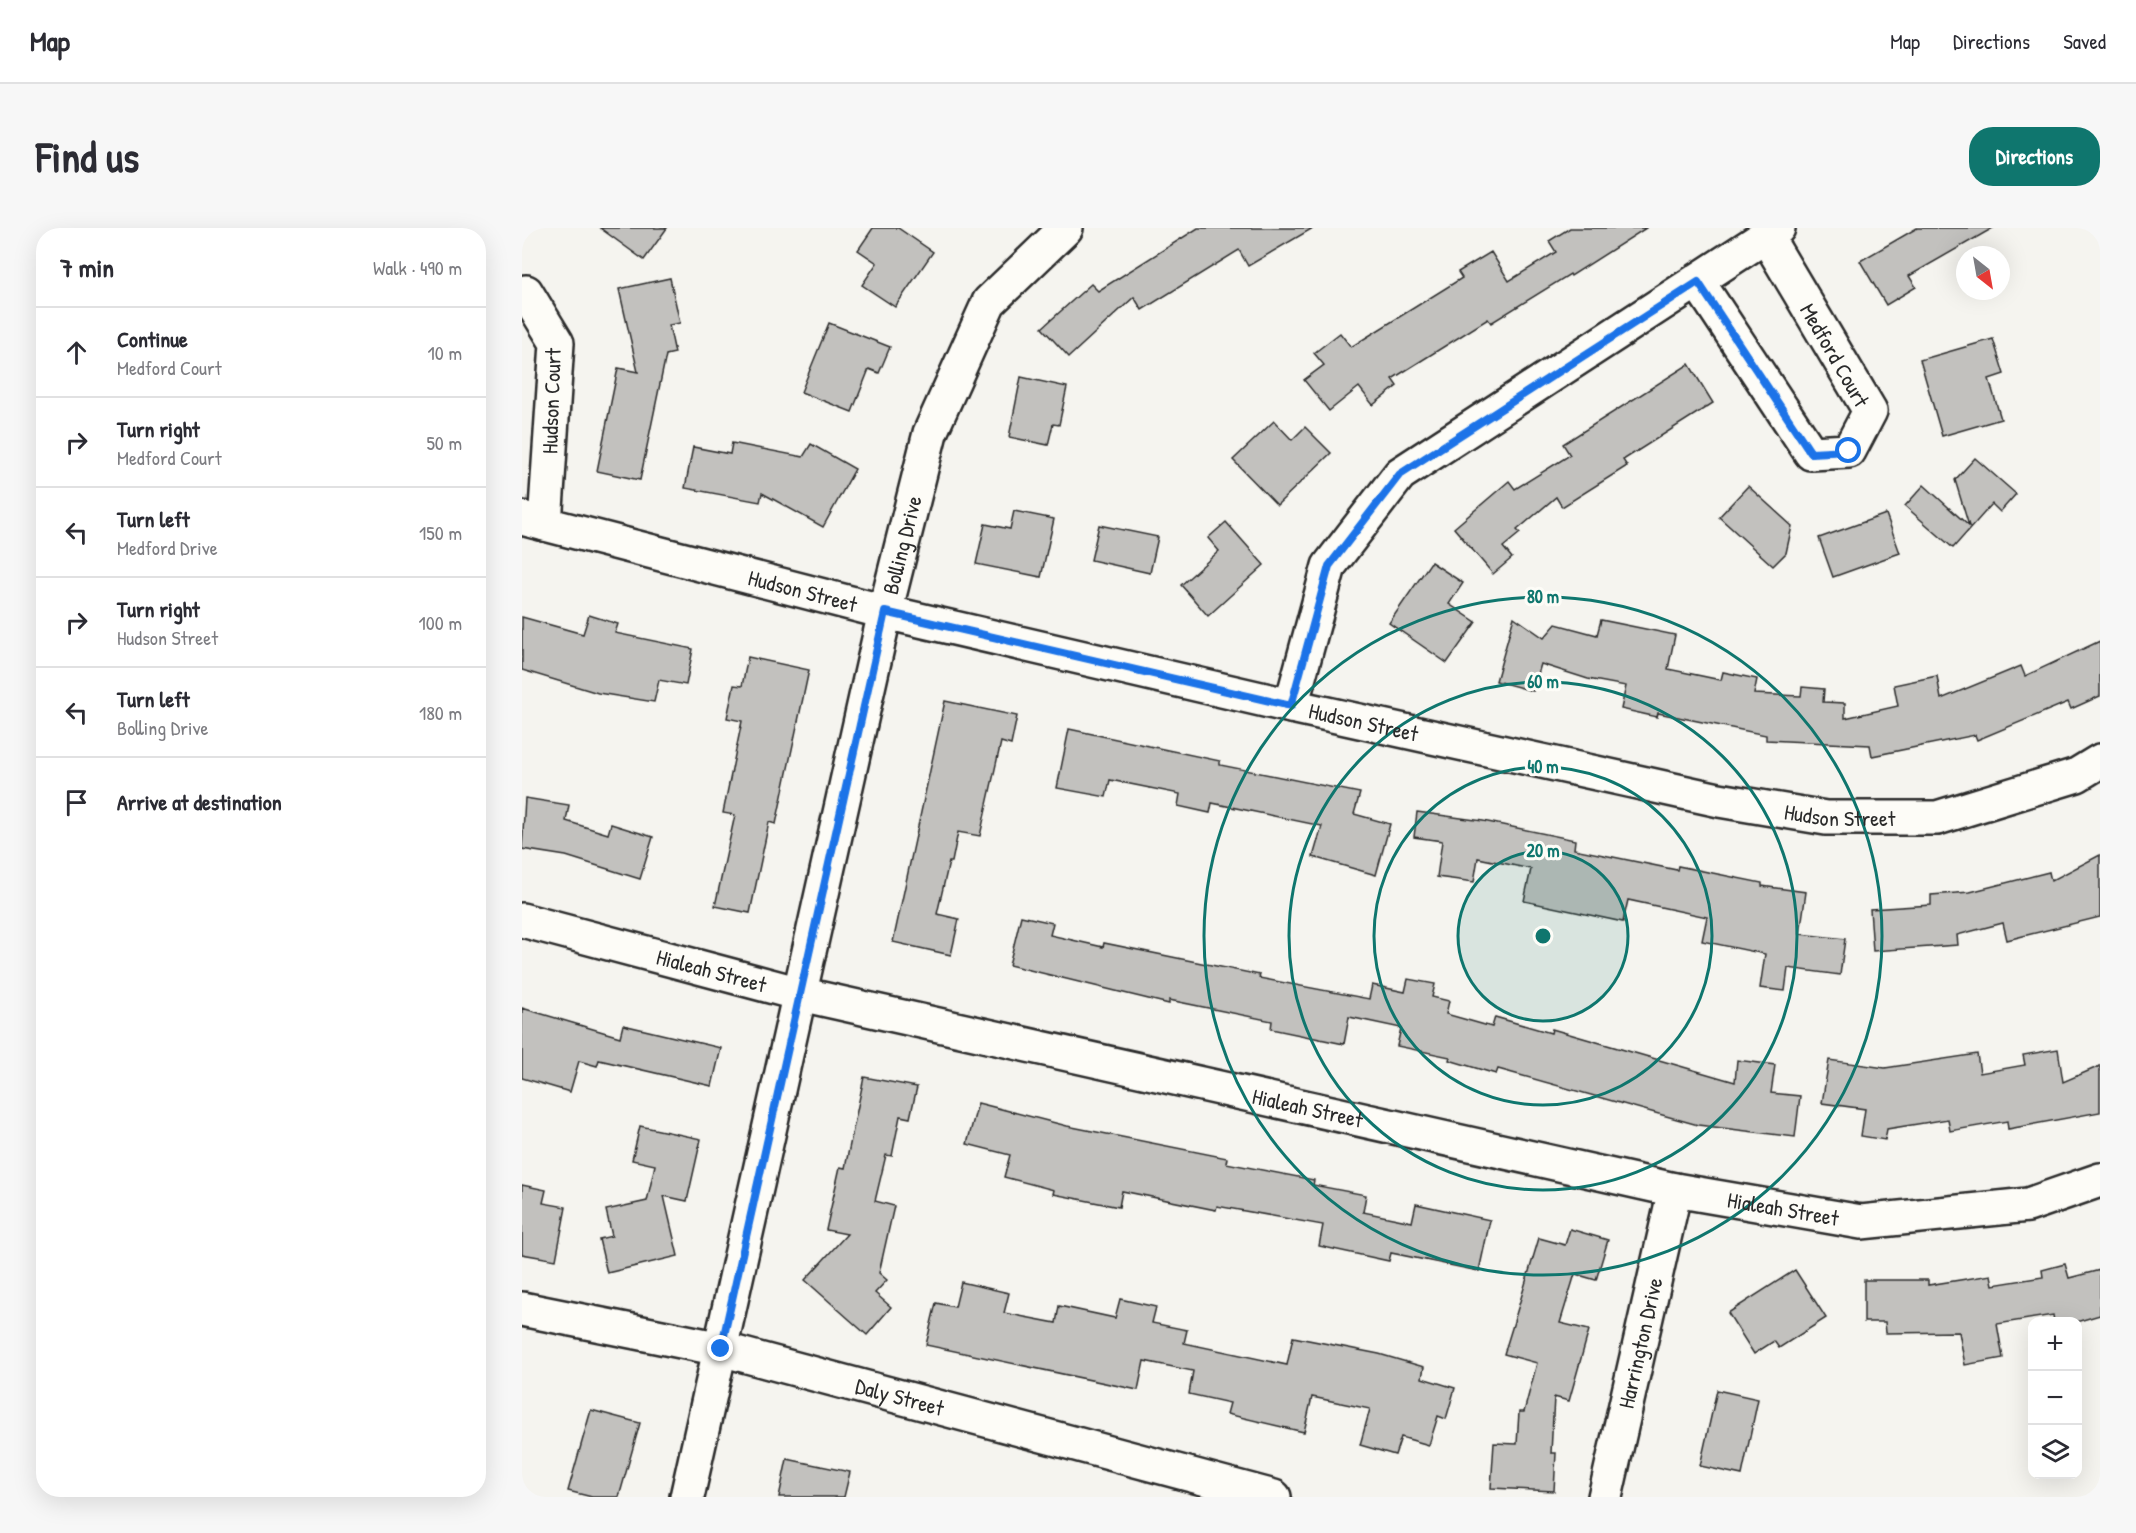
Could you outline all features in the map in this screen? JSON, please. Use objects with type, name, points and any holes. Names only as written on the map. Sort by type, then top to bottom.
[{"type":"street","name":"Bolling Drive","points":[[687,1497],[885,612],[930,433],[989,302],[1066,228]]},
{"type":"street","points":[[1291,706],[1329,566],[1400,474],[1772,232]]},
{"type":"street","name":"Medford Court","points":[[1698,282],[1811,453],[1849,451],[1870,411],[1772,232]]},
{"type":"street","name":"Hudson Court","points":[[522,296],[526,292],[557,343],[534,521]]},
{"type":"street","name":"Hudson Street","points":[[534,521],[885,612],[1291,706],[1719,800],[1826,818],[1937,818],[2077,774],[2100,761]]},
{"type":"street","name":"Hialeah Street","points":[[522,920],[800,994],[1675,1190],[1861,1222],[2028,1204],[2100,1180]]},
{"type":"street","name":"Harrington Drive","points":[[1605,1497],[1675,1190]]},
{"type":"street","name":"Daly Street","points":[[522,1309],[721,1349],[1274,1497]]},
{"type":"building","points":[[600,228],[667,228],[644,260]]},
{"type":"building","points":[[873,228],[898,228],[933,252],[895,307],[862,285],[877,263],[858,250]]},
{"type":"building","points":[[1198,228],[1313,228],[1248,266],[1239,250],[1142,310],[1134,297],[1069,357],[1042,328],[1091,284],[1098,291]]},
{"type":"building","points":[[1570,228],[1646,228],[1571,276],[1570,274],[1491,323],[1488,319],[1392,379],[1397,386],[1373,405],[1359,387],[1329,411],[1304,380],[1324,365],[1314,353],[1340,333],[1351,347],[1462,278],[1458,272],[1491,252],[1509,281],[1556,252],[1549,241]]},
{"type":"building","points":[[1917,228],[1993,228],[1962,246],[1956,246],[1956,249],[1909,276],[1916,287],[1886,305],[1860,261]]},
{"type":"building","points":[[670,278],[680,323],[669,325],[675,353],[666,355],[640,480],[597,471],[618,368],[638,372],[619,289]]},
{"type":"building","points":[[829,323],[890,347],[879,373],[869,369],[852,412],[801,392]]},
{"type":"building","points":[[1993,339],[2004,374],[1989,379],[2001,419],[1942,436],[1920,360]]},
{"type":"building","points":[[1689,364],[1713,403],[1623,460],[1627,466],[1562,507],[1556,497],[1517,530],[1520,533],[1503,547],[1512,558],[1493,574],[1454,528],[1509,481],[1515,489],[1570,455],[1563,444]]},
{"type":"building","points":[[1021,377],[1067,387],[1059,425],[1053,424],[1048,445],[1009,437]]},
{"type":"building","points":[[1274,421],[1292,440],[1305,427],[1331,453],[1277,505],[1233,460]]},
{"type":"building","points":[[732,443],[803,457],[811,444],[855,469],[823,527],[762,493],[760,502],[685,488],[693,447],[730,454]]},
{"type":"building","points":[[1975,458],[2016,494],[2000,512],[1992,504],[1953,548],[1905,506],[1924,485],[1969,526],[1955,480]]},
{"type":"building","points":[[1748,486],[1792,526],[1786,553],[1773,566],[1719,517]]},
{"type":"building","points":[[1014,511],[1054,519],[1041,577],[976,564],[985,524],[1010,529]]},
{"type":"building","points":[[1886,514],[1900,553],[1833,577],[1819,538]]},
{"type":"building","points":[[1226,522],[1264,565],[1208,616],[1181,585],[1219,551],[1208,538]]},
{"type":"building","points":[[1099,525],[1158,537],[1150,573],[1091,560]]},
{"type":"building","points":[[1431,562],[1463,583],[1449,604],[1476,622],[1447,663],[1389,623]]},
{"type":"building","points":[[589,615],[618,624],[615,633],[693,649],[686,685],[659,680],[654,702],[598,693],[522,670],[522,617],[583,634]]},
{"type":"building","points":[[1514,617],[1544,638],[1556,624],[1597,635],[1601,620],[1675,635],[1668,669],[1721,680],[1723,672],[1757,679],[1754,694],[1801,696],[1802,687],[1824,689],[1823,702],[1845,703],[1845,718],[1898,706],[1894,685],[1937,676],[1941,699],[2021,666],[2025,676],[2100,641],[2100,696],[2071,709],[2068,702],[1977,740],[1975,735],[1872,756],[1870,745],[1766,740],[1766,735],[1658,713],[1657,717],[1621,709],[1626,686],[1588,679],[1541,664],[1533,691],[1496,681]]},
{"type":"building","points":[[748,657],[809,670],[776,824],[769,822],[750,913],[715,906],[735,815],[723,813],[742,721],[727,718],[734,685],[742,686]]},
{"type":"building","points":[[945,701],[1017,716],[1011,745],[1001,742],[980,836],[958,832],[952,862],[949,862],[937,914],[959,919],[951,955],[893,942]]},
{"type":"building","points":[[1069,729],[1220,761],[1220,765],[1360,793],[1354,814],[1390,824],[1376,875],[1313,857],[1322,826],[1212,803],[1210,813],[1178,806],[1180,794],[1110,780],[1106,797],[1057,788]]},
{"type":"building","points":[[525,798],[569,805],[566,821],[608,834],[611,824],[653,837],[640,879],[566,856],[522,849]]},
{"type":"building","points":[[1417,812],[1483,821],[1575,840],[1574,849],[1677,870],[1678,866],[1762,883],[1762,886],[1806,892],[1800,934],[1845,939],[1840,975],[1788,968],[1785,991],[1760,988],[1765,954],[1702,941],[1707,917],[1628,900],[1623,922],[1524,901],[1531,869],[1478,858],[1474,882],[1437,877],[1442,841],[1414,837]]},
{"type":"building","points":[[2100,855],[2100,917],[2007,940],[2003,923],[1957,935],[1958,945],[1873,951],[1870,909],[1931,905],[1931,895],[1970,892],[2049,872],[2051,881]]},
{"type":"building","points":[[1021,916],[1053,923],[1050,935],[1103,947],[1104,943],[1260,975],[1259,978],[1369,999],[1372,985],[1405,992],[1408,979],[1435,984],[1432,997],[1449,1001],[1446,1014],[1492,1027],[1495,1017],[1551,1033],[1552,1029],[1735,1082],[1737,1060],[1775,1065],[1771,1093],[1800,1096],[1795,1137],[1698,1125],[1498,1069],[1496,1074],[1449,1060],[1450,1057],[1397,1046],[1401,1028],[1349,1017],[1344,1044],[1271,1029],[1272,1021],[1169,1000],[1169,1004],[1009,965]]},
{"type":"building","points":[[522,1008],[620,1037],[623,1025],[721,1048],[712,1086],[599,1060],[597,1066],[579,1061],[570,1092],[522,1078]]},
{"type":"building","points":[[2058,1049],[2063,1082],[2100,1066],[2100,1112],[2008,1129],[2007,1121],[1950,1131],[1948,1119],[1887,1129],[1885,1140],[1861,1136],[1865,1109],[1822,1103],[1829,1060],[1885,1068],[1977,1054],[1980,1073],[2025,1065],[2023,1055]]},
{"type":"building","points":[[864,1077],[917,1087],[910,1118],[900,1116],[892,1156],[886,1155],[875,1201],[894,1206],[879,1273],[887,1280],[875,1293],[891,1307],[867,1335],[805,1280],[847,1234],[826,1230],[840,1167],[845,1168]]},
{"type":"building","points":[[978,1103],[1067,1126],[1227,1158],[1226,1163],[1314,1180],[1313,1185],[1366,1195],[1363,1212],[1412,1222],[1416,1204],[1490,1220],[1479,1271],[1391,1253],[1389,1261],[1319,1246],[1323,1225],[1217,1206],[1216,1210],[1122,1191],[1119,1207],[1053,1194],[1054,1190],[1004,1177],[1010,1155],[967,1144]]},
{"type":"building","points":[[640,1126],[701,1139],[687,1201],[664,1196],[678,1256],[607,1273],[599,1239],[612,1236],[606,1210],[647,1201],[655,1165],[632,1160]]},
{"type":"building","points":[[522,1185],[546,1190],[543,1203],[566,1207],[556,1260],[522,1254]]},
{"type":"building","points":[[1570,1229],[1608,1240],[1596,1280],[1575,1274],[1560,1323],[1589,1330],[1569,1401],[1554,1397],[1551,1453],[1556,1453],[1554,1491],[1491,1488],[1494,1443],[1517,1444],[1519,1412],[1524,1412],[1537,1363],[1504,1354],[1539,1238],[1565,1245]]},
{"type":"building","points":[[2065,1264],[2069,1278],[2100,1270],[2100,1315],[2082,1320],[2082,1317],[2053,1317],[2053,1315],[2028,1317],[2028,1319],[1997,1324],[2003,1358],[1965,1365],[1959,1332],[1886,1333],[1885,1322],[1864,1322],[1864,1280],[1928,1280],[1928,1285],[1991,1275],[1993,1285],[2043,1277],[2042,1270]]},
{"type":"building","points":[[1795,1270],[1826,1318],[1779,1348],[1774,1341],[1754,1354],[1728,1313]]},
{"type":"building","points":[[961,1282],[1009,1293],[1004,1313],[1056,1323],[1059,1306],[1115,1318],[1120,1299],[1156,1307],[1152,1323],[1187,1330],[1184,1343],[1287,1365],[1293,1337],[1379,1354],[1424,1367],[1422,1378],[1455,1388],[1446,1419],[1438,1416],[1429,1445],[1401,1437],[1395,1455],[1360,1445],[1370,1409],[1312,1397],[1304,1432],[1227,1414],[1230,1403],[1189,1394],[1193,1371],[1144,1361],[1138,1390],[926,1345],[936,1303],[955,1307]]},
{"type":"building","points":[[1717,1390],[1758,1399],[1742,1475],[1700,1466]]},
{"type":"building","points":[[591,1410],[640,1423],[619,1497],[592,1497],[568,1491]]},
{"type":"building","points":[[787,1459],[850,1472],[844,1497],[779,1497]]},
{"type":"route","points":[[721,1349],[885,612],[1291,706],[1329,566],[1400,474],[1492,412],[1698,282],[1811,453],[1849,451]]}]
